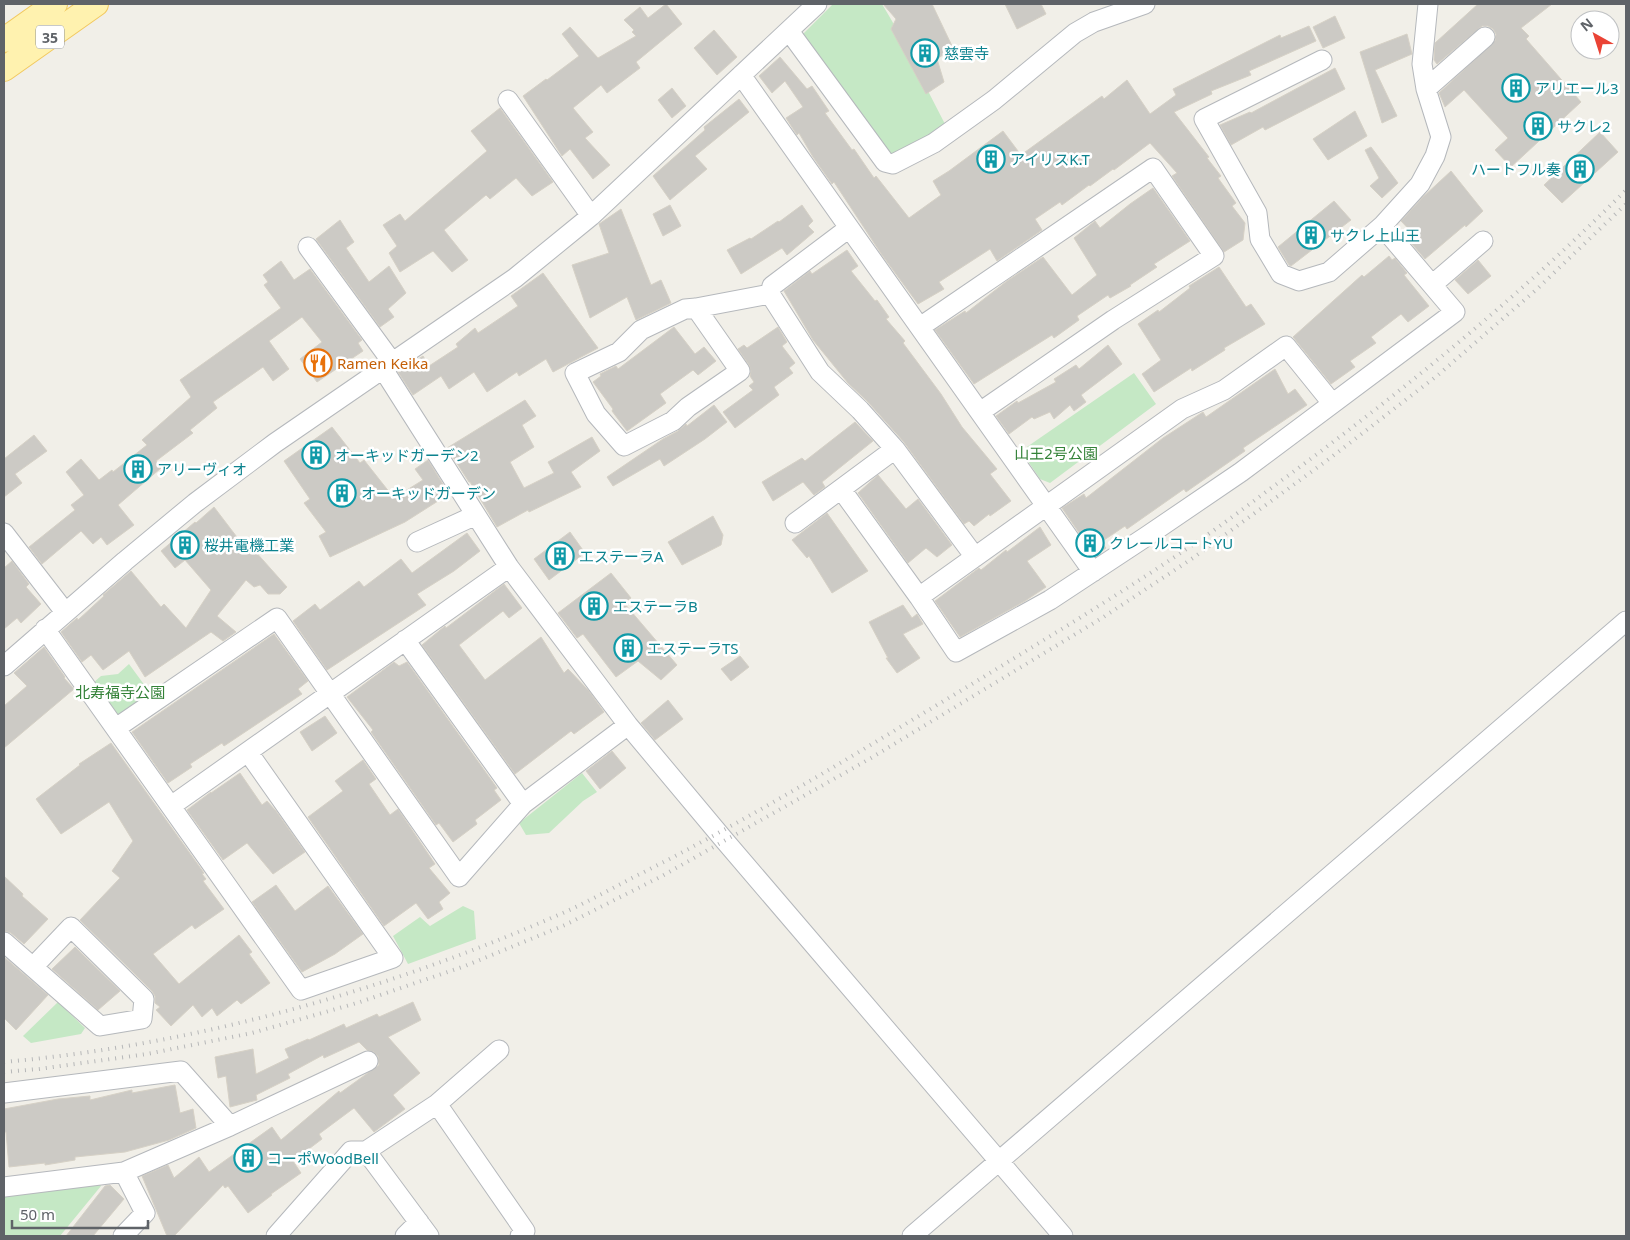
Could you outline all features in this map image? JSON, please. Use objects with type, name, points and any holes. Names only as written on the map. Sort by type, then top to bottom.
[{"type":"main road","name":"35","points":[[4,40],[55,4]]},
{"type":"main road","name":"35","points":[[4,70],[96,4]]},
{"type":"street","points":[[4,666],[45,629],[195,503],[275,443],[515,278],[591,216],[817,4]]},
{"type":"street","points":[[789,31],[884,162],[893,164],[934,143],[994,100],[1076,33],[1094,22],[1146,4]]},
{"type":"street","points":[[1322,60],[1204,120],[1257,213],[1260,239],[1281,274],[1300,281],[1329,272],[1382,226],[1420,184],[1437,150],[1441,137],[1426,89],[1422,64],[1428,4]]},
{"type":"street","points":[[1426,89],[1485,37]]},
{"type":"street","points":[[741,76],[1093,572]]},
{"type":"street","points":[[508,100],[591,216]]},
{"type":"street","points":[[920,327],[1153,168],[1214,256],[1113,320],[980,412]]},
{"type":"street","points":[[841,489],[956,652],[1050,600],[1241,472],[1455,312],[1382,226]]},
{"type":"street","points":[[850,228],[772,286],[770,294],[820,372],[860,410],[895,449],[975,558]]},
{"type":"street","points":[[1432,285],[1483,241]]},
{"type":"street","points":[[308,247],[388,366],[509,567],[628,724],[999,1162],[1064,1236]]},
{"type":"street","points":[[696,308],[740,371],[688,407],[673,421],[624,446],[596,414],[575,373],[619,352],[641,330],[685,308],[696,308],[770,294]]},
{"type":"street","points":[[919,598],[1182,409],[1224,390],[1286,346],[1332,403]]},
{"type":"street","points":[[795,523],[895,449]]},
{"type":"street","points":[[417,542],[476,515]]},
{"type":"street","points":[[4,533],[65,612]]},
{"type":"street","points":[[171,806],[509,567]]},
{"type":"street","points":[[116,728],[277,618],[459,877],[523,804],[628,724]]},
{"type":"street","points":[[912,1236],[1626,621]]},
{"type":"street","points":[[45,629],[301,990],[393,958],[248,752]]},
{"type":"street","points":[[405,640],[523,804]]},
{"type":"street","points":[[4,942],[100,1026],[142,1019],[144,999],[71,927],[33,967]]},
{"type":"street","points":[[276,1236],[351,1152],[366,1151],[436,1104],[499,1050]]},
{"type":"street","points":[[4,1187],[124,1172],[230,1126],[368,1061]]},
{"type":"street","points":[[4,1093],[181,1072],[230,1126]]},
{"type":"street","points":[[436,1104],[526,1230],[520,1236]]},
{"type":"street","points":[[366,1151],[424,1229],[405,1236]]},
{"type":"street","points":[[123,1236],[145,1213],[124,1172]]},
{"type":"green space","points":[[833,4],[882,4],[946,126],[895,158],[885,154],[800,37]]},
{"type":"green space","name":"山王2号公園","points":[[1134,373],[1156,404],[1050,483],[1040,479],[1021,451]]},
{"type":"green space","name":"北寿福寺公園","points":[[129,664],[151,694],[116,717],[93,683],[101,676],[118,674]]},
{"type":"green space","points":[[582,773],[597,792],[583,801],[549,833],[526,835],[519,823]]},
{"type":"green space","points":[[463,906],[474,911],[476,939],[408,964],[393,936],[420,917],[430,926]]},
{"type":"green space","points":[[58,1002],[85,1028],[81,1034],[31,1043],[23,1036]]},
{"type":"green space","points":[[97,1181],[101,1186],[60,1236],[4,1236],[4,1194]]},
{"type":"building","points":[[666,4],[682,24],[636,62],[640,68],[607,93],[601,85],[573,108],[593,132],[585,138],[610,165],[593,179],[570,149],[562,156],[523,96],[579,56],[562,34],[570,27],[598,58],[636,36],[632,32],[634,30],[624,20],[640,7],[648,18]]},
{"type":"building","name":"慈雲寺","points":[[883,4],[932,4],[953,48],[937,59],[944,82],[926,94],[891,29],[896,19]]},
{"type":"building","points":[[1005,4],[1041,4],[1046,14],[1017,29]]},
{"type":"building","points":[[1478,4],[1552,4],[1521,28],[1529,36],[1526,39],[1581,102],[1511,167],[1495,150],[1508,138],[1464,90],[1445,107],[1439,93],[1495,41],[1496,34],[1493,29],[1488,26],[1482,26],[1437,64],[1434,60],[1435,43]]},
{"type":"building","points":[[1335,16],[1345,38],[1323,48],[1313,27]]},
{"type":"building","points":[[1309,26],[1316,41],[1249,71],[1251,75],[1211,91],[1212,94],[1174,112],[1209,157],[1207,158],[1221,176],[1218,178],[1236,203],[1232,206],[1245,223],[1243,240],[1224,252],[1172,176],[1177,173],[1150,143],[1062,205],[1060,202],[1035,219],[1042,230],[997,261],[990,249],[939,282],[944,289],[918,304],[882,255],[834,182],[832,184],[799,133],[797,135],[786,118],[803,107],[785,81],[772,93],[759,76],[780,57],[807,89],[812,86],[829,111],[825,113],[852,150],[854,149],[874,178],[876,176],[909,218],[941,195],[933,181],[1003,131],[1021,155],[1102,96],[1104,99],[1127,80],[1150,114],[1176,95],[1173,89],[1280,35],[1281,38]]},
{"type":"building","points":[[714,30],[737,57],[717,75],[694,48]]},
{"type":"building","points":[[1407,34],[1412,54],[1375,70],[1397,116],[1382,123],[1360,52]]},
{"type":"building","points":[[1335,68],[1345,89],[1265,130],[1263,127],[1231,145],[1220,125],[1251,113]]},
{"type":"building","points":[[672,88],[686,106],[672,118],[658,100]]},
{"type":"building","points":[[739,99],[749,112],[695,156],[707,169],[670,200],[653,176],[705,130],[704,127]]},
{"type":"building","points":[[500,108],[553,182],[532,196],[516,178],[490,199],[486,195],[444,230],[468,260],[452,272],[433,251],[400,272],[389,253],[397,246],[383,225],[400,214],[405,221],[487,151],[471,131]]},
{"type":"building","points":[[1355,111],[1367,136],[1328,160],[1313,139]]},
{"type":"building","name":"ハートフル奏","points":[[1600,132],[1618,152],[1562,203],[1544,185]]},
{"type":"building","points":[[1371,147],[1398,183],[1382,198],[1370,186],[1379,178],[1365,150]]},
{"type":"building","points":[[1451,171],[1483,211],[1425,259],[1412,244],[1418,239],[1401,221]]},
{"type":"building","points":[[1153,188],[1190,241],[1154,264],[1157,267],[1131,286],[1110,298],[1108,295],[1077,316],[1079,320],[1054,338],[1052,335],[974,384],[935,330],[965,311],[966,313],[1007,281],[1043,257],[1072,295],[1097,275],[1074,238],[1095,221],[1100,228]]},
{"type":"building","name":"サクレ上山王","points":[[1334,201],[1351,220],[1291,266],[1289,265],[1278,247]]},
{"type":"building","points":[[670,205],[681,226],[663,236],[653,214]]},
{"type":"building","points":[[802,205],[813,221],[808,226],[814,232],[787,255],[782,248],[741,274],[727,250],[751,239]]},
{"type":"building","points":[[621,209],[651,285],[661,280],[671,303],[636,320],[627,297],[590,318],[572,265],[609,253],[599,224]]},
{"type":"building","points":[[340,220],[354,242],[346,248],[369,282],[389,266],[406,293],[388,309],[394,317],[380,327],[316,239]]},
{"type":"building","points":[[847,250],[858,266],[851,271],[875,301],[877,300],[889,317],[886,319],[905,341],[903,343],[941,394],[962,427],[997,469],[990,474],[1011,501],[990,516],[989,514],[974,526],[969,521],[964,524],[903,441],[848,383],[813,340],[784,291],[810,271],[812,274]]},
{"type":"building","points":[[1389,256],[1392,260],[1395,258],[1407,273],[1404,275],[1429,306],[1408,322],[1401,314],[1371,337],[1376,343],[1350,361],[1355,367],[1331,384],[1293,337],[1362,275],[1364,277]]},
{"type":"building","points":[[1478,260],[1491,276],[1468,294],[1455,280]]},
{"type":"building","points":[[281,261],[294,280],[310,269],[362,340],[358,343],[363,351],[317,382],[300,359],[322,342],[302,317],[269,341],[289,369],[273,381],[263,367],[213,402],[217,408],[190,430],[193,433],[156,461],[161,468],[118,505],[134,525],[107,545],[101,537],[93,544],[81,531],[42,564],[29,547],[75,510],[71,505],[84,495],[66,472],[81,459],[99,480],[112,470],[113,472],[147,445],[142,440],[191,397],[180,380],[281,308],[264,285],[268,282],[263,275]]},
{"type":"building","points":[[1219,267],[1246,307],[1251,304],[1265,324],[1224,348],[1225,350],[1192,371],[1191,368],[1154,392],[1142,374],[1161,360],[1138,324],[1158,310],[1159,312],[1190,288],[1189,286]]},
{"type":"building","points":[[543,273],[598,348],[553,372],[546,359],[519,376],[517,372],[487,392],[474,372],[449,389],[441,376],[413,395],[398,372],[423,356],[429,366],[458,347],[456,344],[475,328],[478,333],[518,306],[511,296]]},
{"type":"building","points":[[674,327],[695,354],[704,347],[716,361],[698,375],[693,370],[660,394],[666,403],[627,431],[593,382],[601,376],[600,374],[616,366],[618,369]]},
{"type":"building","points":[[778,327],[787,342],[782,346],[795,363],[789,368],[793,373],[774,387],[779,395],[735,428],[723,412],[753,390],[749,386],[754,382],[750,376],[749,365],[738,349],[744,345],[747,348]]},
{"type":"building","points":[[1108,345],[1122,364],[1081,395],[1086,402],[1074,411],[1070,405],[1054,419],[1050,412],[1034,419],[1032,417],[1009,434],[996,416],[1017,401],[1018,403],[1056,382],[1054,379],[1076,365],[1079,369]]},
{"type":"building","points":[[1275,369],[1288,394],[1295,389],[1307,405],[1243,448],[1245,451],[1186,492],[1184,489],[1127,529],[1125,526],[1101,542],[1106,548],[1095,556],[1062,508],[1084,494],[1086,498],[1163,438],[1203,412],[1206,417]]},
{"type":"building","points":[[525,400],[536,416],[522,425],[534,447],[510,462],[524,488],[554,473],[548,462],[592,437],[600,451],[571,472],[581,487],[529,512],[528,510],[497,527],[447,448]]},
{"type":"building","points":[[714,405],[727,422],[664,466],[660,459],[613,486],[607,477],[686,424],[687,426]]},
{"type":"building","points":[[855,422],[873,441],[822,482],[825,487],[814,495],[803,482],[773,501],[762,482],[802,458],[805,461]]},
{"type":"building","points":[[332,427],[360,463],[364,460],[394,498],[423,480],[415,469],[428,460],[449,494],[405,522],[330,557],[319,536],[326,532],[304,503],[310,499],[284,461]]},
{"type":"building","points":[[34,435],[47,451],[15,474],[22,483],[4,497],[4,459]]},
{"type":"building","points":[[878,475],[906,509],[918,499],[952,545],[937,557],[926,548],[908,563],[858,493]]},
{"type":"building","points":[[214,507],[243,545],[246,541],[287,587],[280,594],[268,594],[260,585],[254,587],[246,580],[217,616],[236,632],[223,641],[211,632],[145,677],[129,651],[103,670],[91,655],[82,662],[61,632],[77,618],[78,620],[131,571],[161,607],[164,604],[186,628],[211,590],[185,560],[175,568],[161,551]]},
{"type":"building","points":[[827,513],[868,571],[832,593],[809,556],[807,558],[792,540]]},
{"type":"building","points":[[713,516],[723,535],[721,545],[682,565],[668,542]]},
{"type":"building","points":[[1040,527],[1051,545],[1027,561],[1046,587],[1025,601],[960,637],[935,601],[979,568],[981,570]]},
{"type":"building","name":"エステーラA","points":[[570,532],[585,553],[549,580],[534,559]]},
{"type":"building","points":[[467,533],[480,551],[454,571],[417,594],[426,605],[327,670],[293,621],[315,604],[320,610],[359,581],[364,587],[401,559],[412,573]]},
{"type":"building","points":[[12,561],[29,584],[26,587],[41,604],[21,623],[17,618],[4,629],[4,568]]},
{"type":"building","points":[[611,573],[631,598],[624,603],[677,665],[661,680],[638,661],[616,677],[583,634],[577,638],[558,613]]},
{"type":"building","points":[[504,584],[522,608],[509,618],[503,611],[459,645],[485,680],[541,637],[564,673],[568,669],[589,691],[604,712],[574,734],[571,731],[515,774],[422,645],[445,626],[446,628]]},
{"type":"building","points":[[903,605],[912,618],[917,614],[923,624],[903,634],[920,658],[897,673],[886,658],[888,658],[869,622]]},
{"type":"building","points":[[274,634],[308,681],[298,689],[302,694],[224,746],[222,743],[190,764],[192,767],[168,783],[132,732]]},
{"type":"building","points":[[44,647],[64,678],[74,689],[4,748],[4,706],[27,686],[14,673]]},
{"type":"building","points":[[740,656],[749,667],[731,681],[721,669]]},
{"type":"building","points":[[394,662],[399,666],[407,662],[497,788],[494,790],[501,800],[475,820],[477,824],[453,842],[439,823],[436,825],[371,732],[373,730],[347,697]]},
{"type":"building","points":[[668,700],[683,719],[655,740],[641,723]]},
{"type":"building","points":[[325,716],[337,733],[312,751],[300,732]]},
{"type":"building","points":[[111,743],[204,873],[202,874],[206,879],[203,881],[224,909],[195,929],[192,925],[153,954],[179,984],[239,935],[252,952],[249,954],[270,983],[241,1004],[237,1000],[217,1016],[212,1008],[202,1017],[193,1005],[171,1026],[156,1010],[160,1007],[155,1003],[155,996],[152,991],[80,920],[120,878],[112,871],[133,841],[109,802],[61,834],[36,799],[79,764]]},
{"type":"building","points":[[612,751],[626,768],[600,789],[586,771]]},
{"type":"building","points":[[363,760],[376,779],[369,784],[390,815],[398,809],[435,864],[429,868],[450,893],[439,902],[443,909],[428,919],[416,903],[384,926],[308,817],[343,791],[335,781]]},
{"type":"building","points":[[240,773],[262,805],[267,801],[276,811],[305,852],[273,874],[247,843],[223,860],[187,810]]},
{"type":"building","points":[[4,876],[23,894],[22,896],[48,919],[24,944],[11,933],[4,931]]},
{"type":"building","points":[[276,885],[295,911],[328,886],[363,934],[335,954],[302,972],[252,902]]},
{"type":"building","points":[[75,947],[120,991],[98,1010],[52,969]]},
{"type":"building","points":[[4,957],[48,995],[16,1030],[4,1018]]},
{"type":"building","points":[[413,1002],[421,1020],[388,1037],[420,1073],[393,1095],[405,1109],[374,1132],[354,1108],[319,1134],[322,1139],[293,1161],[301,1173],[248,1213],[228,1186],[225,1188],[223,1185],[174,1236],[167,1236],[142,1176],[168,1165],[174,1178],[199,1157],[209,1172],[272,1127],[281,1140],[339,1091],[340,1093],[379,1065],[378,1056],[374,1052],[367,1050],[359,1042],[324,1058],[323,1055],[288,1074],[290,1078],[256,1095],[257,1100],[230,1107],[226,1076],[218,1078],[215,1057],[253,1049],[256,1074],[289,1058],[285,1049],[344,1024],[346,1028],[377,1014],[379,1017]]},
{"type":"building","points":[[175,1085],[180,1113],[193,1109],[196,1128],[169,1140],[125,1152],[75,1157],[75,1160],[45,1165],[45,1163],[9,1167],[6,1132],[4,1132],[4,1109],[58,1099],[90,1096],[90,1100],[132,1090],[132,1093]]},
{"type":"building","points":[[110,1185],[124,1199],[93,1236],[66,1236],[105,1186]]},
{"type":"railway","points":[[4,1062],[146,1043],[286,1011],[355,991],[423,968],[556,916],[675,856],[801,786],[967,687],[1102,604],[1209,534],[1421,374],[1505,303],[1626,190]]},
{"type":"railway","points":[[4,1072],[147,1054],[252,1033],[357,1003],[465,966],[565,925],[662,876],[871,758],[1102,618],[1193,558],[1329,459],[1438,375],[1536,290],[1626,204]]},
{"type":"place","name":"慈雲寺","points":[[925,53]]},
{"type":"place","name":"アリエール3","points":[[1516,88]]},
{"type":"place","name":"サクレ2","points":[[1538,126]]},
{"type":"place","name":"アイリスK.T","points":[[991,159]]},
{"type":"place","name":"ハートフル奏","points":[[1580,169]]},
{"type":"place","name":"サクレ上山王","points":[[1311,235]]},
{"type":"place","name":"Ramen Keika","points":[[318,363]]},
{"type":"place","name":"オーキッドガーデン2","points":[[316,455]]},
{"type":"place","name":"アリーヴィオ","points":[[138,469]]},
{"type":"place","name":"オーキッドガーデン","points":[[342,493]]},
{"type":"place","name":"クレールコートYU","points":[[1090,543]]},
{"type":"place","name":"桜井電機工業","points":[[185,545]]},
{"type":"place","name":"エステーラA","points":[[560,556]]},
{"type":"place","name":"エステーラB","points":[[594,606]]},
{"type":"place","name":"エステーラTS","points":[[628,648]]},
{"type":"place","name":"コーポWoodBell","points":[[248,1158]]}]
